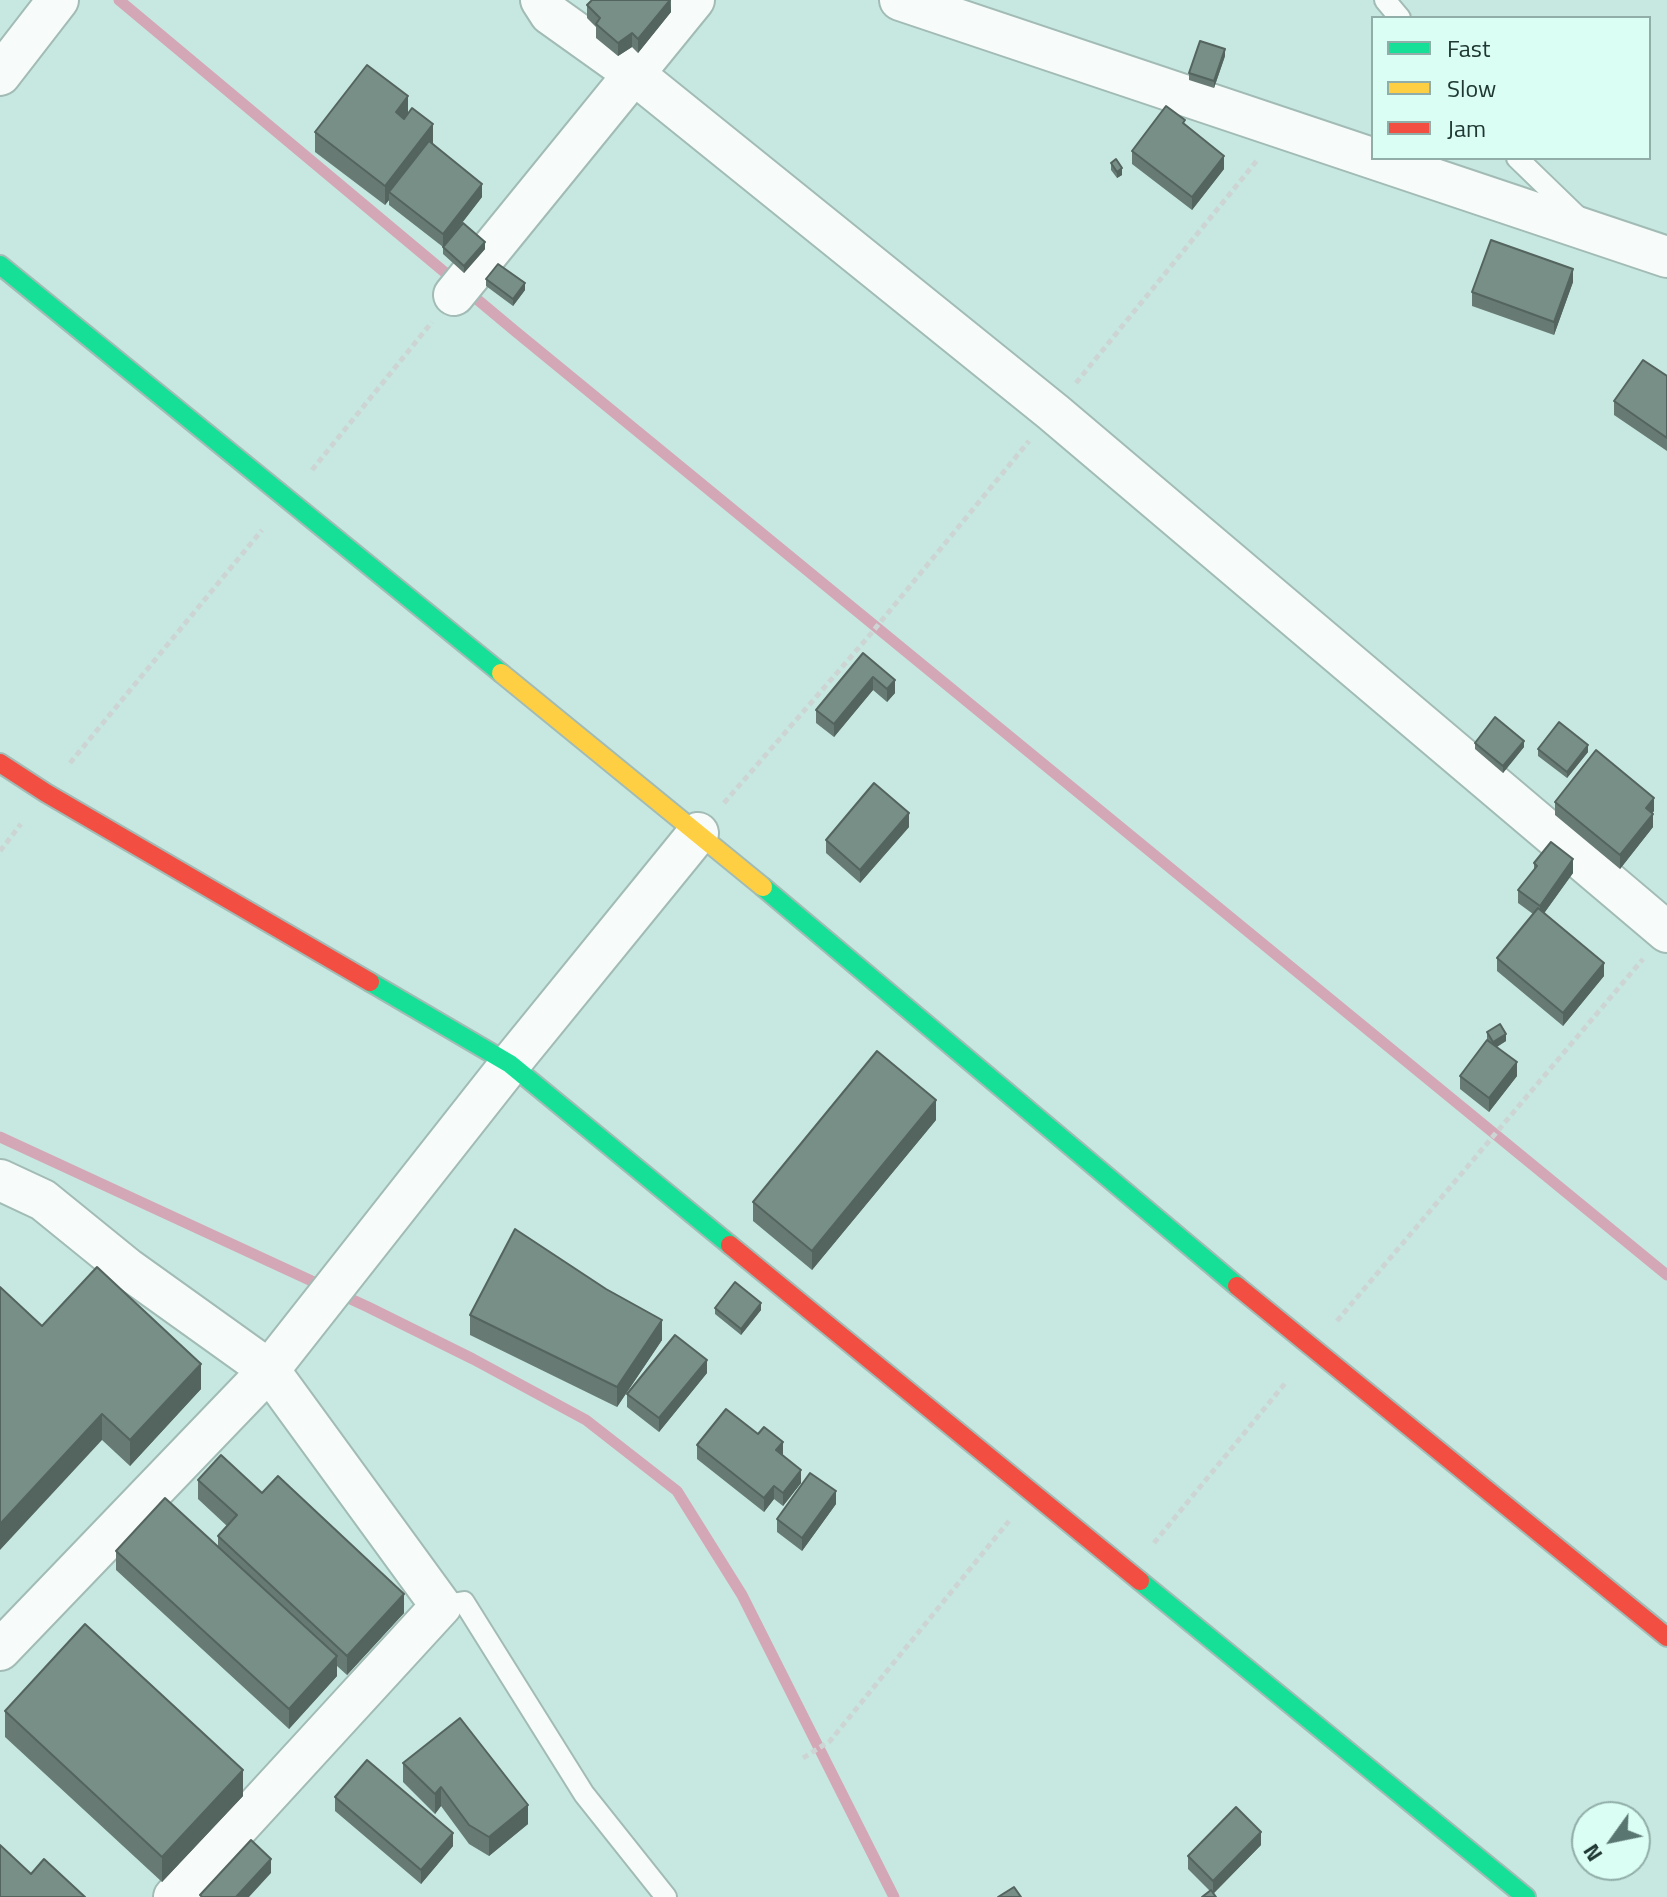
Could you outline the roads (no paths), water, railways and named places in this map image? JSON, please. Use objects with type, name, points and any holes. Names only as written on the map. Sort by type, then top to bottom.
[{"type":"street","points":[[0,75],[58,0]]},
{"type":"street","points":[[541,0],[550,14],[634,74],[1053,412],[1667,932]]},
{"type":"street","points":[[461,287],[694,0]]},
{"type":"street","points":[[900,0],[1371,159]]},
{"type":"street","points":[[1375,160],[1667,257]]},
{"type":"street","points":[[0,265],[698,833],[1313,1350],[1667,1637]]},
{"type":"street","points":[[0,763],[46,793],[510,1064],[1526,1897]]},
{"type":"street","points":[[0,1650],[269,1370],[510,1064],[698,833]]},
{"type":"street","points":[[0,1180],[43,1200],[128,1269],[269,1370],[441,1606],[174,1897]]},
{"type":"lane","points":[[1385,0],[1398,16]]},
{"type":"lane","points":[[1519,160],[1594,233]]},
{"type":"lane","points":[[441,1606],[464,1602],[584,1794],[666,1897]]},
{"type":"waterway","points":[[119,0],[515,331],[1667,1275]]},
{"type":"waterway","points":[[0,1137],[368,1307],[473,1359],[586,1420],[677,1491],[742,1595],[894,1897]]}]
